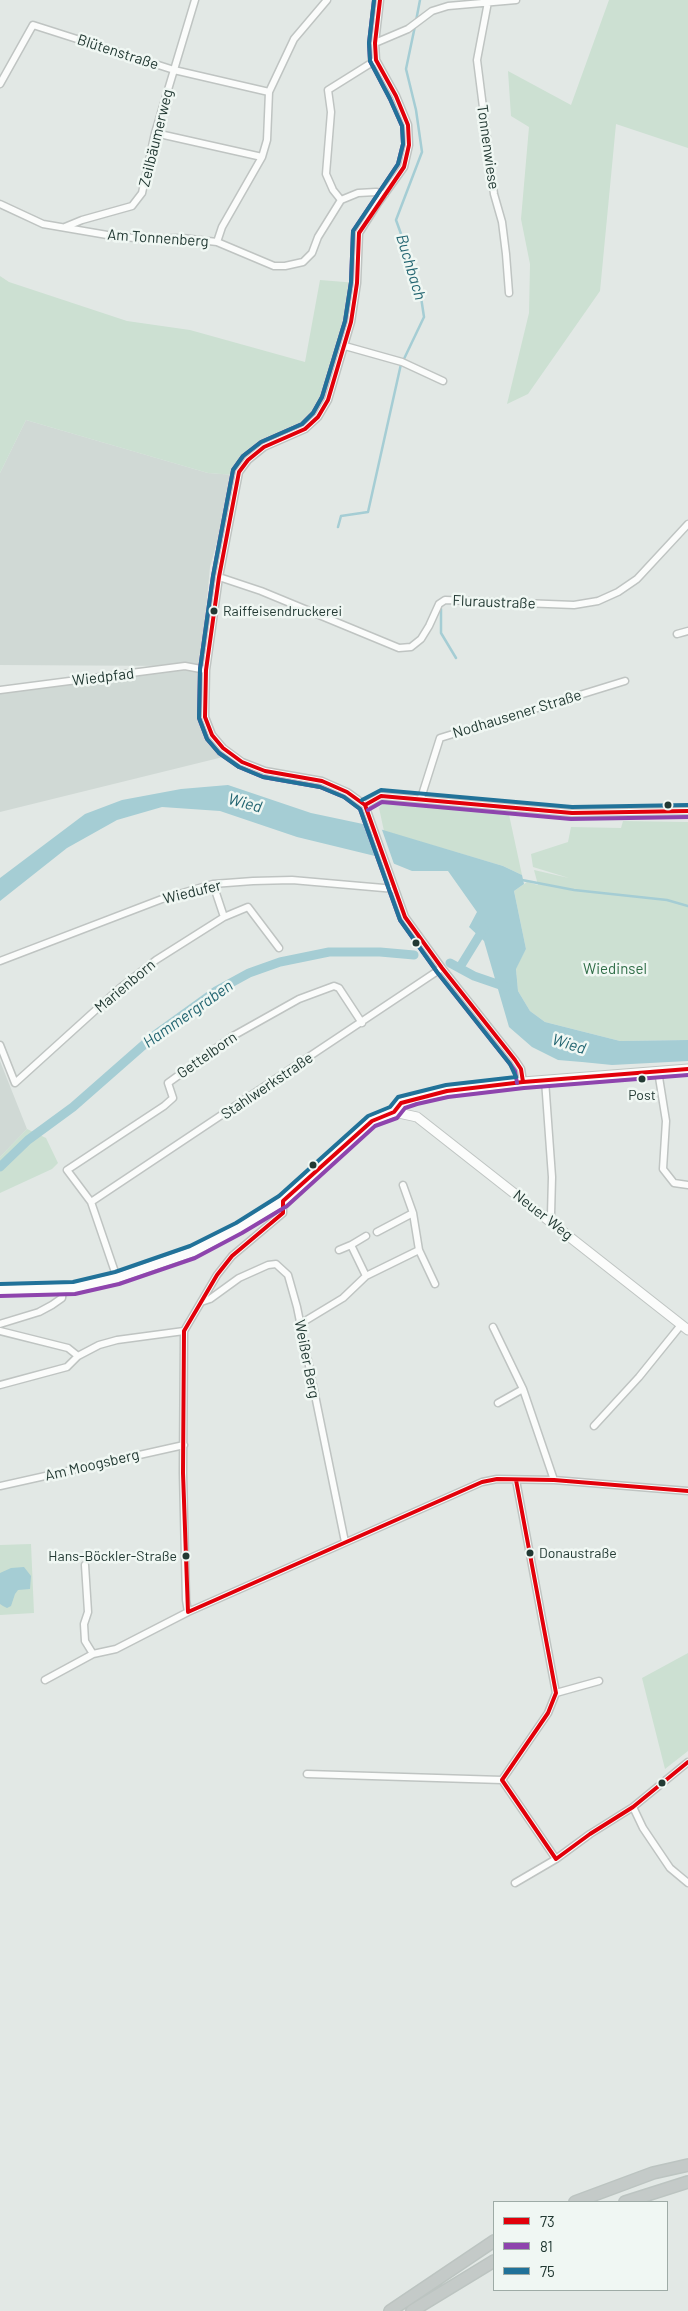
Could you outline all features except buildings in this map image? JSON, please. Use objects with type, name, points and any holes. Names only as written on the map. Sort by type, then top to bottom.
[{"type":"highway","points":[[578,2201],[653,2174],[688,2165]]},
{"type":"highway","points":[[628,2201],[688,2182]]},
{"type":"highway","points":[[390,2311],[493,2242]]},
{"type":"highway","points":[[412,2311],[493,2262]]},
{"type":"main road","points":[[0,1290],[64,1289],[117,1278],[192,1252],[239,1228],[283,1201],[372,1121],[394,1112],[402,1103],[430,1094],[523,1082],[688,1069]]},
{"type":"main road","name":"Neuer Weg","points":[[394,1112],[417,1118],[685,1327]]},
{"type":"street","name":"Zeilbäumerweg","points":[[64,227],[132,206],[142,193],[156,133],[195,0]]},
{"type":"street","points":[[217,242],[222,227],[262,157],[267,140],[269,92],[294,39],[327,0]]},
{"type":"street","points":[[380,0],[375,42],[376,60],[396,96],[408,125],[409,138],[404,166],[359,233],[358,282],[345,346],[328,400],[318,417],[305,429],[264,447],[248,460],[240,472],[219,577],[206,670],[205,717],[212,735],[229,754],[242,762],[266,771],[322,781],[347,792],[364,805],[372,822],[405,917],[442,968],[515,1060],[521,1069],[523,1082]]},
{"type":"street","points":[[375,42],[408,29],[432,11],[448,6],[516,0]]},
{"type":"street","name":"Tonnenwiese","points":[[488,2],[477,60],[494,194],[502,222],[509,293]]},
{"type":"street","name":"Blütenstraße","points":[[0,84],[33,25],[174,70],[269,92]]},
{"type":"street","points":[[376,60],[328,90],[331,112],[326,174],[333,190],[341,200],[358,193],[376,192],[385,194]]},
{"type":"street","points":[[156,133],[262,157]]},
{"type":"street","name":"Am Tonnenberg","points":[[0,204],[42,224],[146,239],[182,238],[217,242],[274,266],[294,265],[303,262],[312,254],[318,238],[341,200]]},
{"type":"street","points":[[345,346],[402,362],[443,381]]},
{"type":"street","name":"Fluraustraße","points":[[219,577],[261,591],[398,648],[411,647],[421,639],[439,604],[445,600],[574,605],[598,601],[618,592],[637,578],[688,524]]},
{"type":"street","points":[[677,634],[688,631]]},
{"type":"street","name":"Wiedpfad","points":[[0,690],[185,666],[206,670]]},
{"type":"street","name":"Nodhausener Straße","points":[[421,798],[440,738],[625,681]]},
{"type":"street","points":[[364,805],[381,796],[572,812],[688,811]]},
{"type":"street","name":"Wiedufer","points":[[0,961],[162,898],[213,884],[253,880],[292,880],[395,889]]},
{"type":"street","points":[[213,884],[224,917]]},
{"type":"street","name":"Marienborn","points":[[0,1045],[16,1083],[120,988],[156,960],[224,917],[248,907],[279,948]]},
{"type":"street","name":"Stahlwerkstraße","points":[[91,1202],[442,968]]},
{"type":"street","name":"Gettelborn","points":[[91,1202],[67,1170],[164,1106],[173,1098],[168,1083],[233,1036],[299,999],[334,986],[339,988],[362,1023]]},
{"type":"street","points":[[658,1071],[666,1121],[663,1169],[674,1183],[688,1185]]},
{"type":"street","points":[[545,1080],[552,1177],[552,1215],[548,1219]]},
{"type":"street","points":[[403,1185],[413,1213],[419,1250],[435,1284]]},
{"type":"street","points":[[188,1612],[186,1600],[184,1330],[217,1275],[232,1256],[283,1213],[283,1201]]},
{"type":"street","points":[[91,1202],[117,1278]]},
{"type":"street","points":[[376,1232],[413,1213]]},
{"type":"street","points":[[339,1250],[366,1236]]},
{"type":"street","points":[[351,1245],[366,1276]]},
{"type":"street","points":[[300,1324],[342,1298],[366,1276],[419,1250]]},
{"type":"street","name":"Weißer Berg","points":[[201,1302],[210,1299],[240,1278],[261,1268],[276,1264],[288,1275],[300,1324],[344,1542]]},
{"type":"street","points":[[0,1324],[39,1312],[52,1305],[62,1298],[64,1289]]},
{"type":"street","points":[[493,1327],[523,1389],[554,1480]]},
{"type":"street","points":[[594,1426],[685,1327]]},
{"type":"street","points":[[0,1384],[67,1367],[78,1356],[99,1345],[117,1340],[184,1330]]},
{"type":"street","points":[[0,1331],[68,1348],[78,1356]]},
{"type":"street","points":[[498,1403],[523,1389]]},
{"type":"street","name":"Am Moogsberg","points":[[0,1486],[184,1445]]},
{"type":"street","points":[[46,1680],[93,1654],[116,1649],[188,1612],[482,1482],[497,1479],[554,1480],[688,1491]]},
{"type":"street","points":[[502,1780],[548,1713],[556,1693],[516,1480]]},
{"type":"street","points":[[85,1565],[88,1612],[84,1624],[85,1641],[93,1654]]},
{"type":"street","points":[[556,1693],[599,1681]]},
{"type":"street","points":[[515,1883],[556,1859],[633,1807],[688,1762]]},
{"type":"street","points":[[307,1774],[502,1780]]},
{"type":"street","points":[[502,1780],[556,1859]]},
{"type":"street","points":[[633,1807],[643,1828],[670,1868],[688,1884]]},
{"type":"shaded area","name":"Raiffeisendruckerei","points":[[26,420],[208,473],[236,475],[210,567],[198,699],[198,718],[204,736],[223,757],[0,812],[0,693],[179,666],[0,665],[0,473]]},
{"type":"shaded area","points":[[0,1061],[27,1129],[0,1157]]},
{"type":"green space","points":[[609,0],[688,0],[688,148],[616,124],[600,291],[528,394],[507,404],[529,313],[530,264],[521,219],[529,127],[511,116],[508,71],[571,105]]},
{"type":"green space","points":[[0,276],[9,282],[127,321],[190,330],[305,362],[320,280],[357,283],[351,322],[328,400],[305,429],[264,447],[239,472],[237,463],[236,475],[208,473],[26,420],[0,473]]},
{"type":"green space","points":[[386,800],[508,810],[522,875],[503,866],[384,831],[379,808]]},
{"type":"green space","name":"Wiedinsel","points":[[623,821],[688,822],[688,1040],[620,1041],[545,1022],[530,1011],[518,991],[516,968],[526,949],[514,891],[527,882],[538,885],[534,870],[569,878],[533,867],[531,854],[568,842],[571,827],[621,828]]},
{"type":"green space","points":[[27,1129],[46,1138],[58,1163],[52,1169],[0,1193],[0,1157]]},
{"type":"green space","points":[[31,1544],[34,1613],[0,1615],[0,1545]]},
{"type":"green space","points":[[688,1653],[688,1751],[665,1769],[642,1678]]},
{"type":"water","points":[[228,785],[311,813],[363,824],[503,866],[522,875],[524,884],[514,891],[526,949],[516,969],[518,991],[530,1011],[545,1022],[620,1041],[688,1040],[688,1061],[612,1065],[558,1060],[532,1047],[509,1027],[484,941],[469,927],[477,912],[448,871],[412,871],[375,856],[297,837],[220,811],[162,807],[117,820],[67,848],[0,901],[0,878],[85,814],[122,800],[181,789]]},
{"type":"water","points":[[24,1567],[31,1576],[30,1589],[18,1590],[11,1606],[7,1608],[0,1604],[0,1573],[11,1568]]},
{"type":"pier","points":[[363,822],[381,827],[395,867],[376,859]]},
{"type":"waterway","name":"Buchbach","points":[[416,21],[420,0]]},
{"type":"waterway","name":"Buchbach","points":[[403,361],[424,317],[419,284],[396,220],[422,152],[416,110],[406,69],[415,26]]},
{"type":"waterway","name":"Buchbach","points":[[338,527],[341,516],[368,512],[401,364]]},
{"type":"waterway","name":"Buchbach","points":[[441,609],[441,633],[456,658]]},
{"type":"waterway","name":"Wied","points":[[522,880],[574,890],[667,900],[688,906]]},
{"type":"waterway","points":[[460,967],[484,928]]},
{"type":"waterway","name":"Hammergraben","points":[[0,1167],[28,1140],[73,1107],[155,1035],[216,991],[249,973],[280,962],[329,952],[380,952],[414,955]]},
{"type":"waterway","name":"Hammergraben","points":[[450,963],[474,976],[506,987]]},
{"type":"transit line","name":"81","points":[[374,0],[369,43],[370,61],[402,126],[403,144],[398,164],[353,231],[351,282],[345,321],[322,397],[313,413],[302,424],[261,442],[243,456],[233,470],[213,576],[200,669],[199,718],[207,739],[219,753],[239,767],[263,777],[320,787],[344,797],[360,809],[400,920],[437,972],[510,1064],[515,1071],[517,1083]]},
{"type":"transit line","name":"75","points":[[0,1284],[73,1282],[115,1272],[190,1246],[236,1223],[279,1196],[368,1116],[390,1107],[398,1097],[446,1085],[516,1077],[510,1064],[437,972],[400,920],[360,809],[344,797],[320,787],[263,777],[239,767],[219,753],[207,739],[199,718],[200,669],[213,576],[233,470],[243,456],[261,442],[302,424],[313,413],[322,397],[345,321],[351,282],[353,231],[398,164],[403,144],[402,126],[370,61],[369,43],[374,0]]},
{"type":"transit line","name":"73","points":[[380,0],[375,43],[376,60],[396,96],[408,125],[409,145],[404,167],[359,233],[357,283],[351,322],[328,400],[318,417],[305,429],[264,447],[248,460],[239,472],[219,577],[206,670],[205,717],[212,735],[223,748],[242,762],[265,771],[322,781],[347,792],[365,805],[405,917],[442,968],[515,1060],[521,1069],[523,1082]]},
{"type":"transit line","name":"75","points":[[362,800],[381,790],[572,807],[688,805]]},
{"type":"transit line","name":"73","points":[[365,805],[381,796],[572,813],[688,811]]},
{"type":"transit line","name":"81","points":[[368,810],[382,802],[571,819],[688,817]]},
{"type":"transit line","name":"73","points":[[688,1069],[523,1082],[447,1091],[401,1103],[394,1112],[372,1121],[283,1201],[283,1213],[232,1256],[217,1275],[184,1331],[183,1473],[188,1612],[482,1482],[497,1479],[554,1480],[688,1491]]},
{"type":"transit line","name":"81","points":[[0,1296],[75,1294],[119,1284],[195,1258],[287,1206],[375,1126],[397,1118],[405,1108],[417,1104],[448,1097],[524,1088],[688,1075]]},
{"type":"transit line","name":"73","points":[[516,1480],[556,1693],[548,1713],[502,1780],[556,1859],[590,1834],[633,1807],[688,1762]]},
{"type":"place","name":"Raiffeisendruckerei","points":[[214,611]]},
{"type":"place","name":"Post","points":[[642,1079]]},
{"type":"place","name":"Donaustraße","points":[[530,1553]]},
{"type":"place","name":"Hans-Böckler-Straße","points":[[186,1556]]}]
